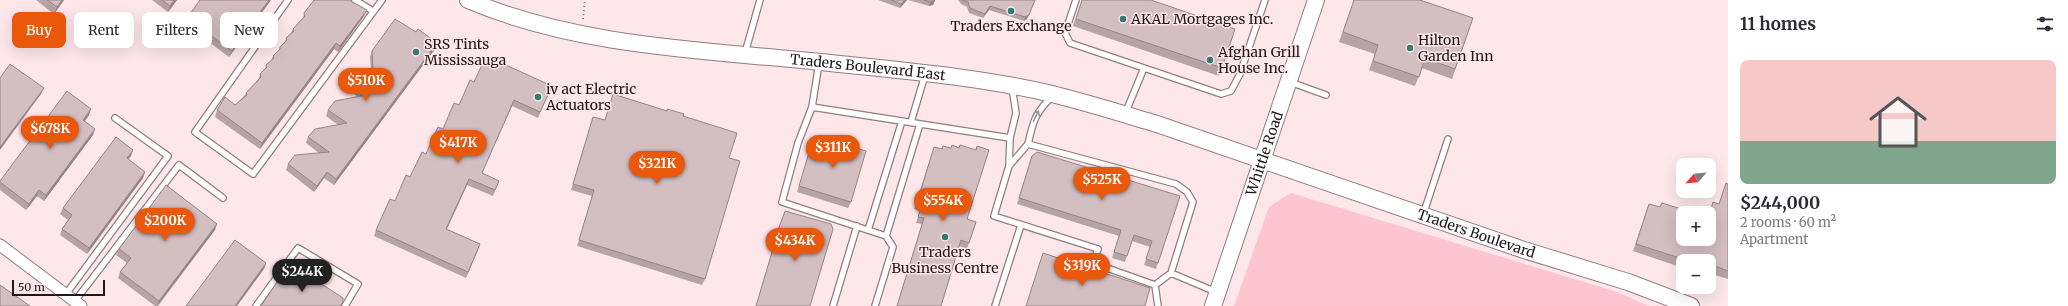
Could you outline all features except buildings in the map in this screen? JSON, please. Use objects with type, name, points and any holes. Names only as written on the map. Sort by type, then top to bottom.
[{"type":"street","name":"Traders Boulevard East","points":[[468,0],[533,21],[581,32],[642,43],[925,74],[1054,95],[1125,114],[1261,160]]},
{"type":"street","name":"Whittle Road","points":[[1216,299],[1261,160],[1316,0]]},
{"type":"street","name":"Traders Boulevard","points":[[1261,160],[1567,264],[1628,282],[1691,306]]},
{"type":"street","points":[[0,245],[78,304]]},
{"type":"lane","points":[[288,0],[195,132],[253,174],[382,0]]},
{"type":"lane","points":[[355,0],[373,11]]},
{"type":"lane","points":[[745,55],[760,0]]},
{"type":"lane","points":[[1076,0],[1065,33],[1070,43],[1221,94],[1231,91],[1240,74],[1265,0]]},
{"type":"lane","points":[[819,62],[812,107],[798,143],[782,202],[886,236],[893,247],[875,306]]},
{"type":"lane","points":[[1125,114],[1144,68]]},
{"type":"lane","points":[[911,122],[925,74]]},
{"type":"lane","points":[[1288,81],[1326,94]]},
{"type":"lane","points":[[1012,87],[1016,113],[1010,138],[1009,166],[994,216],[1098,249],[1093,263],[1155,285]]},
{"type":"lane","points":[[1009,166],[1028,144],[1034,120],[1040,107],[1054,95]]},
{"type":"lane","points":[[812,107],[1010,138]]},
{"type":"lane","points":[[66,294],[168,156],[115,118]]},
{"type":"lane","points":[[868,230],[902,121]]},
{"type":"lane","points":[[886,236],[920,124]]},
{"type":"lane","points":[[1423,215],[1448,139]]},
{"type":"lane","points":[[1028,144],[1176,184],[1187,192],[1193,202],[1170,273],[1155,285]]},
{"type":"lane","points":[[78,304],[179,165],[223,198]]},
{"type":"lane","points":[[995,306],[1021,225]]},
{"type":"lane","points":[[833,306],[857,226]]},
{"type":"lane","points":[[256,306],[298,248],[358,284],[345,306]]},
{"type":"lane","points":[[1170,273],[1216,299]]},
{"type":"lane","points":[[1155,285],[1159,306]]},
{"type":"path","points":[[581,32],[585,0]]},
{"type":"shaded area","points":[[1291,193],[1617,292],[1649,306],[1234,306],[1269,207]]},
{"type":"place","name":"Traders Exchange","points":[[1011,11]]},
{"type":"place","name":"AKAL Mortgages Inc.","points":[[1123,19]]},
{"type":"place","name":"Hilton Garden Inn","points":[[1410,48]]},
{"type":"place","name":"SRS Tints Mississauga","points":[[416,52]]},
{"type":"place","name":"Afghan Grill House Inc.","points":[[1210,60]]},
{"type":"place","name":"iv act Electric Actuators","points":[[538,97]]},
{"type":"place","name":"Traders Business Centre","points":[[945,237]]}]
